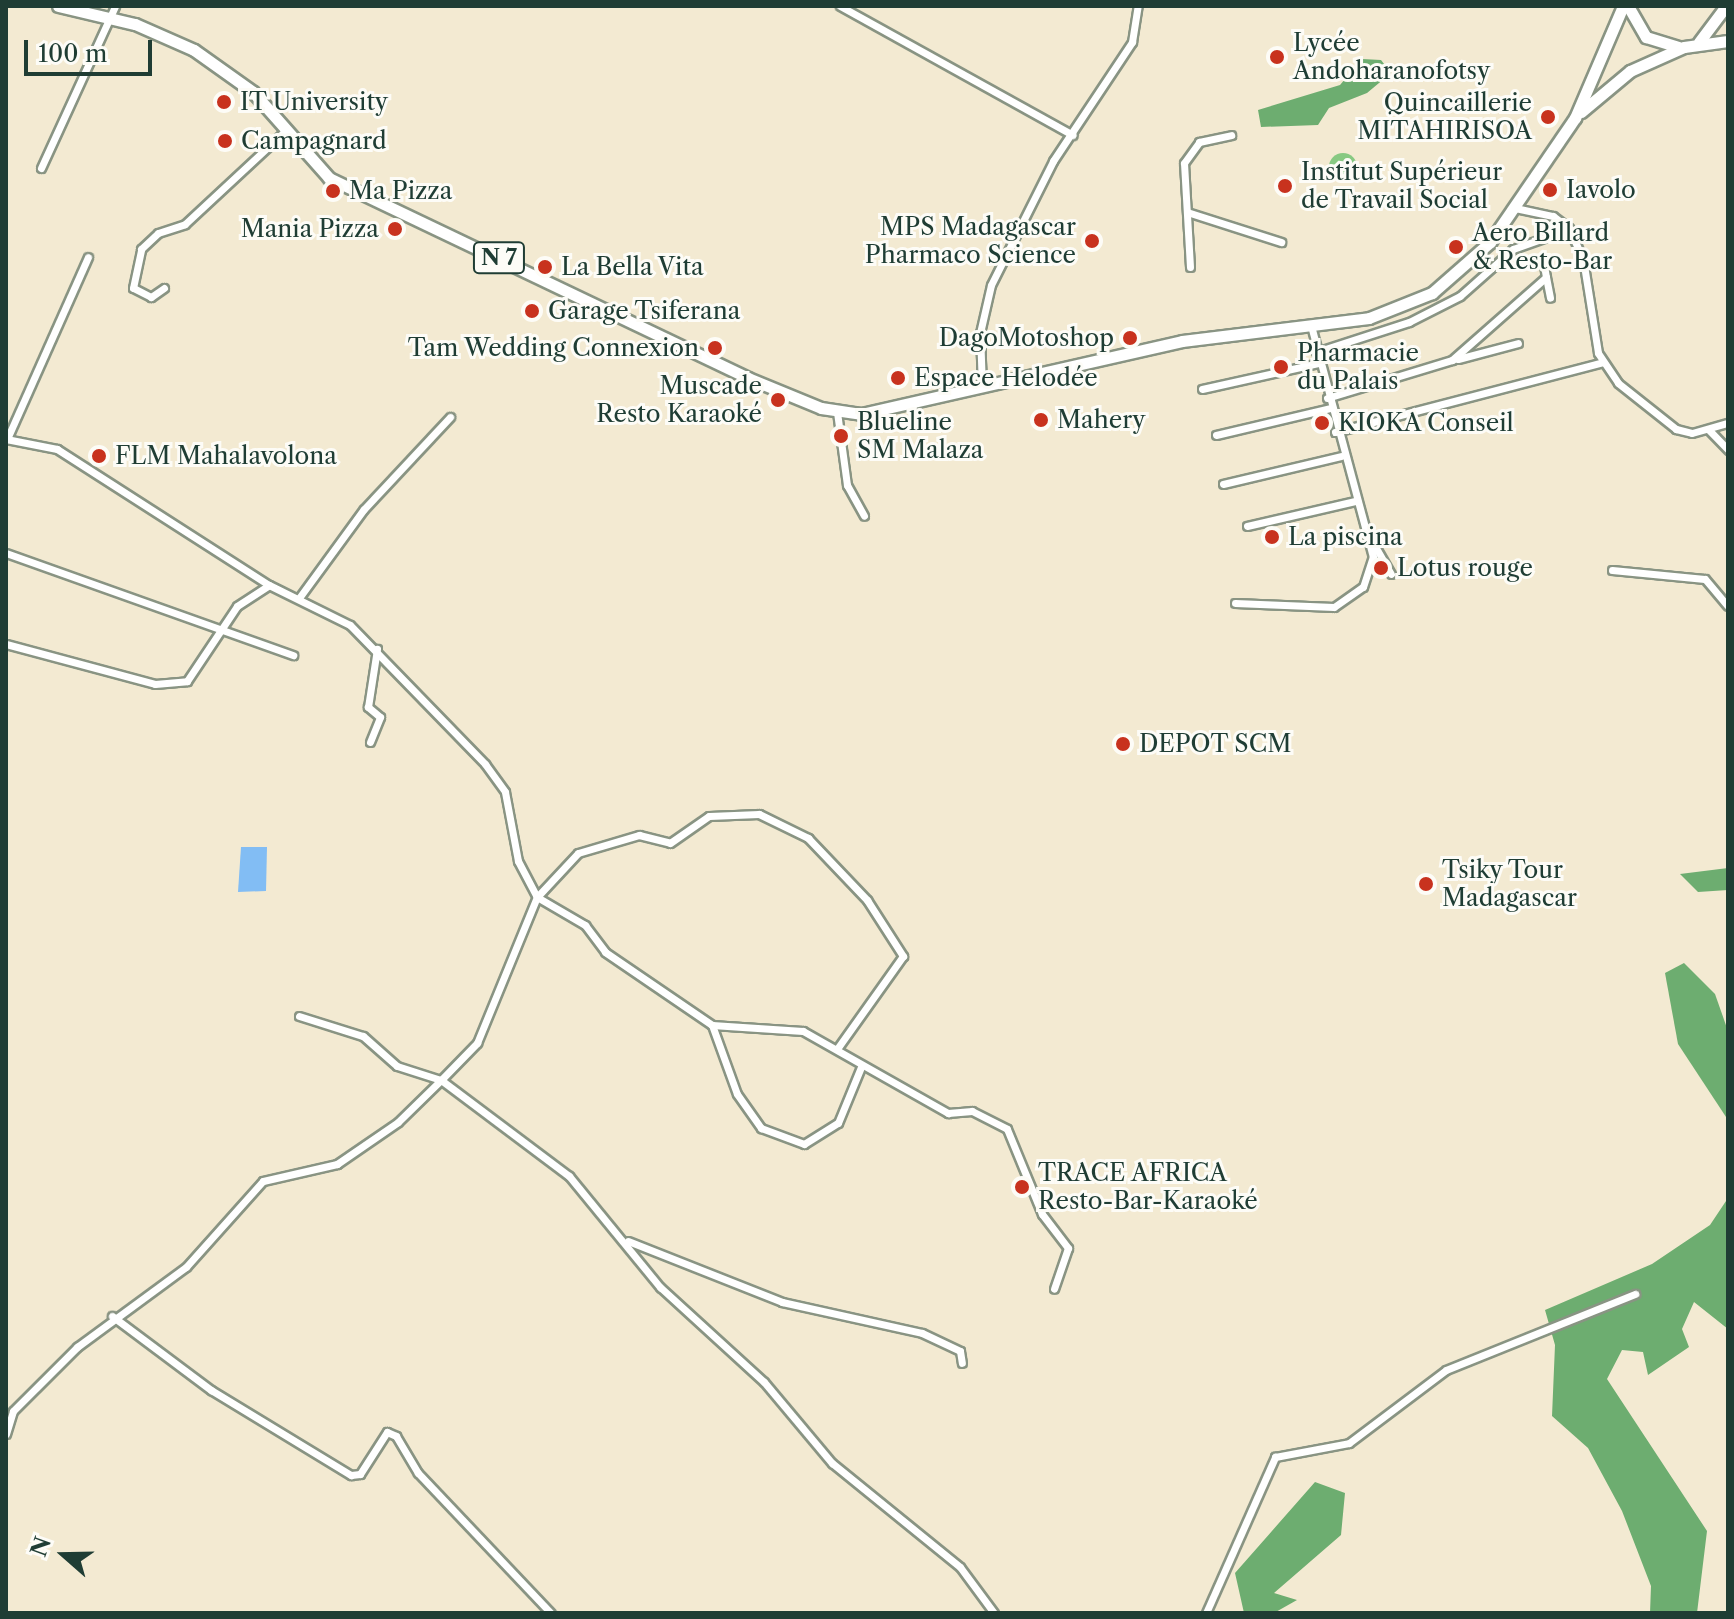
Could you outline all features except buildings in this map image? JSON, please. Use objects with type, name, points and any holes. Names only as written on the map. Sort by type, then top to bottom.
[{"type":"main road","name":"N 7","points":[[58,6],[112,11],[224,70],[253,92],[283,133],[329,178],[748,378],[837,412],[891,411],[1182,341],[1369,318],[1432,293],[1477,258],[1515,208],[1575,118]]},
{"type":"main road","points":[[1625,6],[1646,37],[1687,46],[1728,41]]},
{"type":"main road","points":[[1575,118],[1625,6]]},
{"type":"main road","points":[[1575,118],[1630,71],[1712,33],[1726,6]]},
{"type":"street","points":[[840,6],[1073,135]]},
{"type":"street","points":[[982,387],[980,333],[991,285],[1073,135],[1132,42],[1139,8]]},
{"type":"street","points":[[41,168],[112,11]]},
{"type":"street","points":[[164,288],[151,297],[133,288],[141,249],[158,233],[185,224],[283,133]]},
{"type":"street","points":[[1190,267],[1184,163],[1199,142],[1231,135]]},
{"type":"street","points":[[1515,208],[1553,216],[1569,228],[1583,259],[1603,362],[1658,418],[1692,433],[1728,423]]},
{"type":"street","points":[[1187,212],[1281,242]]},
{"type":"street","points":[[1316,352],[1409,322],[1460,296],[1513,249],[1569,228]]},
{"type":"street","points":[[88,257],[6,439],[73,457],[269,585],[299,598],[377,649],[505,792],[518,861],[537,897],[712,1025],[803,1031],[837,1049],[861,1067],[948,1113],[972,1111],[1007,1129],[1042,1214],[1068,1248],[1054,1289]]},
{"type":"street","points":[[1543,260],[1550,298]]},
{"type":"street","points":[[1452,360],[1546,277]]},
{"type":"street","points":[[1235,603],[1349,601],[1373,557],[1341,456],[1311,325]]},
{"type":"street","points":[[1327,398],[1518,343]]},
{"type":"street","points":[[1335,432],[1603,362]]},
{"type":"street","points":[[1202,389],[1318,363]]},
{"type":"street","points":[[1216,435],[1330,408]]},
{"type":"street","points":[[837,412],[847,485],[864,516]]},
{"type":"street","points":[[299,598],[364,509],[450,417]]},
{"type":"street","points":[[1709,430],[1728,450]]},
{"type":"street","points":[[1223,484],[1341,456]]},
{"type":"street","points":[[1247,526],[1355,501]]},
{"type":"street","points":[[1364,529],[1391,574]]},
{"type":"street","points":[[6,553],[293,655]]},
{"type":"street","points":[[1612,570],[1705,579],[1728,606]]},
{"type":"street","points":[[6,644],[76,668],[169,684],[196,674],[246,597],[269,585]]},
{"type":"street","points":[[370,742],[380,717],[368,704],[377,649]]},
{"type":"street","points":[[6,1434],[13,1411],[112,1316],[186,1267],[263,1181],[337,1164],[398,1122],[441,1080],[477,1043],[537,897],[578,853],[639,835],[670,843],[709,816],[759,814],[808,838],[867,900],[903,956],[837,1049]]},
{"type":"street","points":[[299,1016],[363,1036],[397,1066],[441,1080],[569,1176],[626,1240],[660,1287],[764,1382],[842,1474],[960,1567],[994,1613]]},
{"type":"street","points":[[712,1025],[737,1094],[761,1128],[804,1144],[838,1123],[861,1067]]},
{"type":"street","points":[[626,1240],[782,1302],[922,1333],[960,1351],[962,1363]]},
{"type":"street","points":[[1206,1613],[1275,1457],[1349,1443],[1446,1370],[1635,1294]]},
{"type":"street","points":[[112,1316],[211,1390],[351,1475],[360,1474],[387,1432],[396,1436],[418,1473],[551,1613]]},
{"type":"green space","points":[[1362,59],[1381,60],[1391,73],[1367,93],[1329,108],[1318,125],[1261,127],[1258,110],[1340,85]]},
{"type":"green space","points":[[1343,153],[1353,157],[1357,167],[1353,177],[1343,181],[1333,177],[1329,167],[1333,157]]},
{"type":"green space","points":[[1728,868],[1728,890],[1698,892],[1680,874]]},
{"type":"green space","points":[[1684,963],[1715,994],[1728,1031],[1728,1120],[1678,1044],[1665,973]]},
{"type":"green space","points":[[1728,1198],[1728,1329],[1694,1302],[1682,1329],[1689,1347],[1648,1375],[1643,1352],[1622,1350],[1607,1379],[1707,1531],[1697,1613],[1650,1613],[1651,1586],[1622,1511],[1588,1448],[1552,1416],[1555,1345],[1545,1310],[1652,1264],[1710,1225]]},
{"type":"green space","points":[[1315,1482],[1345,1493],[1341,1535],[1274,1593],[1297,1600],[1274,1613],[1244,1613],[1235,1573]]},
{"type":"water","points":[[241,847],[267,847],[266,891],[238,892]]},
{"type":"place","name":"Lycée Andoharanofotsy","points":[[1277,57]]},
{"type":"place","name":"IT University","points":[[224,102]]},
{"type":"place","name":"Quincaillerie MITAHIRISOA","points":[[1548,117]]},
{"type":"place","name":"Campagnard","points":[[225,141]]},
{"type":"place","name":"Institut Supérieur de Travail Social","points":[[1285,186]]},
{"type":"place","name":"Iavolo","points":[[1550,190]]},
{"type":"place","name":"Ma Pizza","points":[[333,191]]},
{"type":"place","name":"Mania Pizza","points":[[395,229]]},
{"type":"place","name":"MPS Madagascar Pharmaco Science","points":[[1092,241]]},
{"type":"place","name":"Aero Billard & Resto-Bar","points":[[1456,247]]},
{"type":"place","name":"La Bella Vita","points":[[545,267]]},
{"type":"place","name":"Garage Tsiferana","points":[[532,311]]},
{"type":"place","name":"DagoMotoshop","points":[[1130,338]]},
{"type":"place","name":"Tam Wedding Connexion","points":[[715,348]]},
{"type":"place","name":"Pharmacie du Palais","points":[[1281,367]]},
{"type":"place","name":"Espace Helodée","points":[[898,378]]},
{"type":"place","name":"Muscade Resto Karaoké","points":[[778,400]]},
{"type":"place","name":"Mahery","points":[[1041,420]]},
{"type":"place","name":"KIOKA Conseil","points":[[1322,423]]},
{"type":"place","name":"Blueline SM Malaza","points":[[841,436]]},
{"type":"place","name":"FLM Mahalavolona","points":[[99,456]]},
{"type":"place","name":"La piscina","points":[[1272,537]]},
{"type":"place","name":"Lotus rouge","points":[[1381,568]]},
{"type":"place","name":"DEPOT SCM","points":[[1123,744]]},
{"type":"place","name":"Tsiky Tour Madagascar","points":[[1426,884]]},
{"type":"place","name":"TRACE AFRICA Resto-Bar-Karaoké","points":[[1022,1187]]}]
